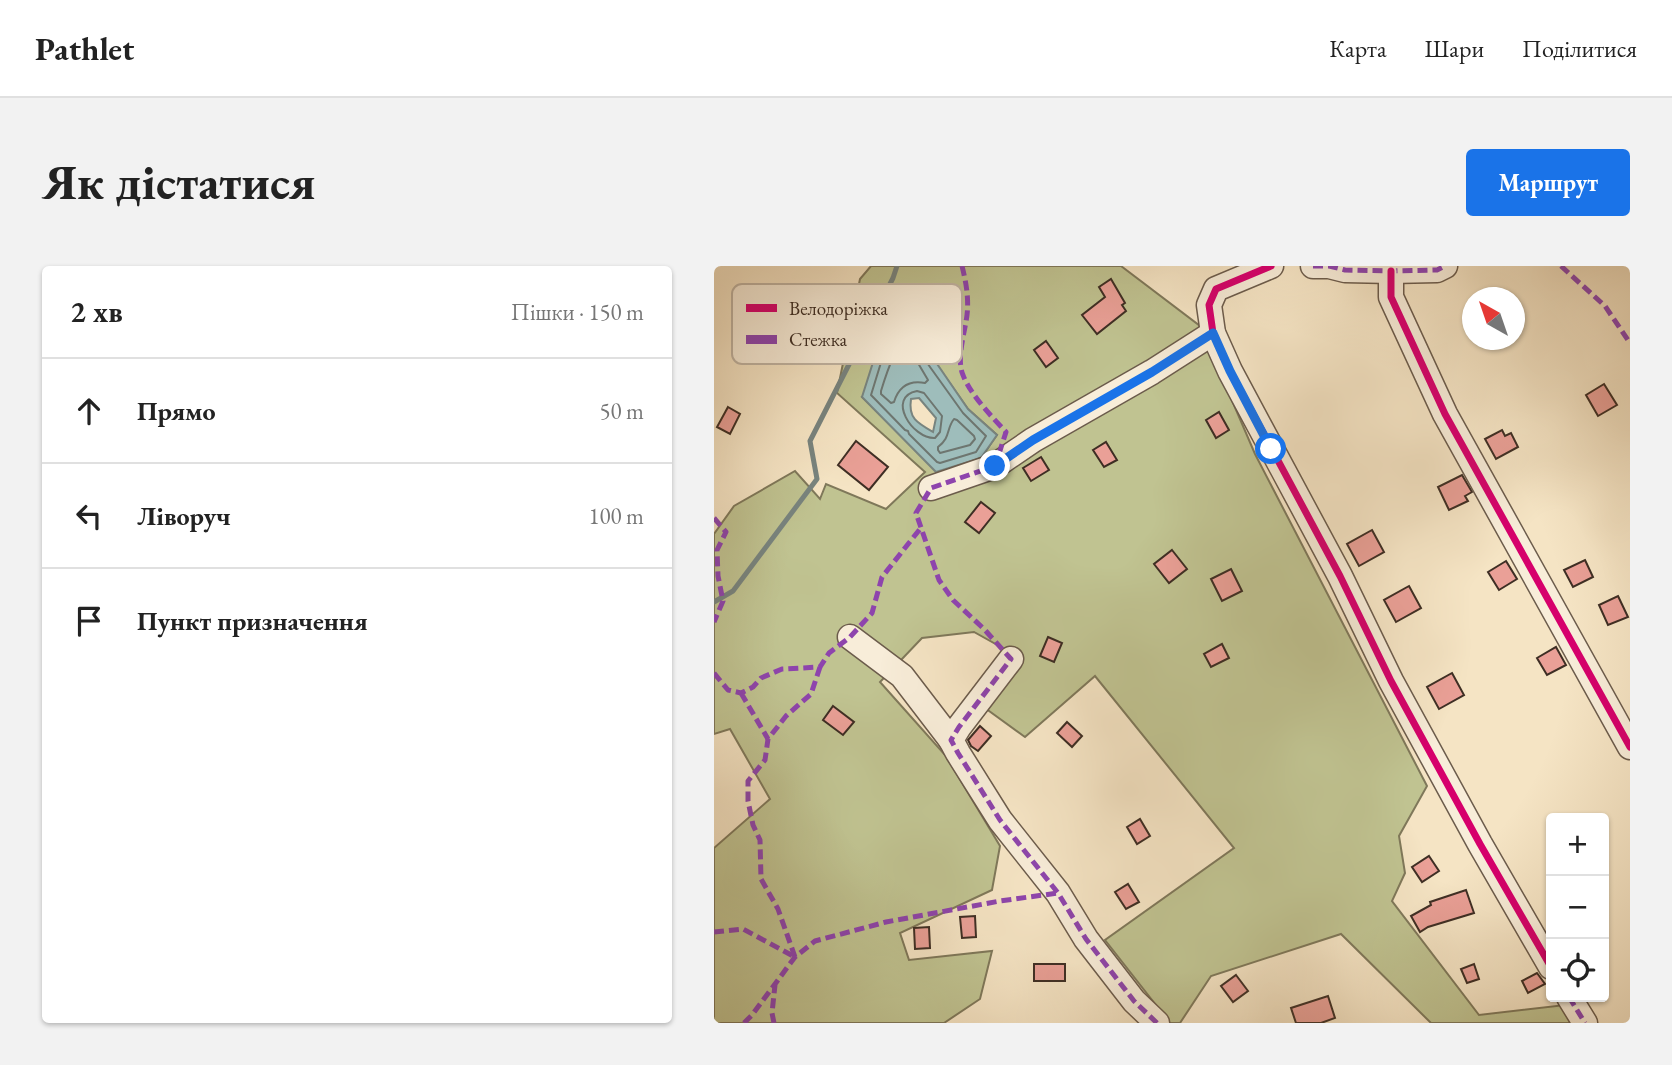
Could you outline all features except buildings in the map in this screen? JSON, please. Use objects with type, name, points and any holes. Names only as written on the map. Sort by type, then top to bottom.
[{"type":"street","points":[[1271,266],[1216,289],[1209,306],[1213,333],[1230,371],[1339,576],[1391,681],[1546,958]]},
{"type":"street","points":[[1313,266],[1391,271],[1437,270],[1446,266]]},
{"type":"street","points":[[1391,271],[1391,297],[1445,414],[1630,747]]},
{"type":"street","points":[[931,488],[995,466],[1033,440],[1152,372],[1213,333]]},
{"type":"street","points":[[850,637],[902,676],[951,740],[1000,820],[1058,893],[1086,939],[1135,1001],[1157,1023]]},
{"type":"street","points":[[951,740],[1010,659]]},
{"type":"street","points":[[1572,1002],[1585,1023]]},
{"type":"green space","points":[[871,266],[1121,266],[1200,326],[1255,454],[1427,786],[1399,836],[1405,873],[1392,901],[1479,1015],[1565,1005],[1571,1023],[1431,1023],[1341,934],[1211,976],[1180,1023],[1170,1023],[1105,940],[1234,848],[1095,676],[1025,737],[985,708],[1017,656],[974,632],[922,638],[880,682],[946,756],[1000,846],[992,890],[900,933],[909,960],[992,951],[980,999],[944,1023],[714,1023],[714,848],[770,799],[730,729],[714,734],[714,534],[734,506],[795,471],[820,499],[826,484],[886,509],[925,472],[837,393],[843,364],[915,364],[862,397],[936,471],[981,458],[997,435],[968,409],[936,364],[962,364],[962,284],[859,284]]},
{"type":"water","points":[[872,364],[937,364],[968,409],[997,435],[981,458],[936,472],[862,397]],"holes":[[[919,398],[936,418],[933,432],[918,423],[912,415],[911,399]]]},
{"type":"waterway","points":[[890,284],[897,266]]},
{"type":"waterway","points":[[714,602],[733,591],[817,479],[810,441],[849,364]]},
{"type":"marked path","points":[[962,266],[968,302],[962,347]]},
{"type":"marked path","points":[[1313,266],[1391,271],[1437,270],[1445,266]]},
{"type":"marked path","points":[[1561,266],[1605,306],[1630,343]]},
{"type":"marked path","points":[[1157,1023],[1134,1001],[1086,939],[1058,893],[1000,820],[951,740],[1011,659],[953,600],[939,580],[916,513],[931,488],[995,466],[1033,440],[1152,372],[1213,333]]},
{"type":"marked path","points":[[961,364],[966,382],[1006,432],[995,466]]},
{"type":"marked path","points":[[714,518],[726,532],[717,550],[723,601],[714,622]]},
{"type":"marked path","points":[[714,673],[728,690],[741,693],[753,687],[761,678],[782,669],[820,667],[829,653],[850,637],[872,613],[882,577],[920,529]]},
{"type":"marked path","points":[[795,957],[778,909],[761,879],[760,840],[753,825],[748,801],[748,781],[765,760],[768,739],[786,716],[811,694],[820,667]]},
{"type":"marked path","points":[[741,693],[768,739]]},
{"type":"marked path","points":[[744,1023],[795,957],[815,941],[886,922],[1058,893]]},
{"type":"marked path","points":[[714,932],[743,929],[795,957]]},
{"type":"marked path","points":[[774,1023],[772,1013],[775,985]]},
{"type":"marked path","points":[[1572,1002],[1585,1023]]},
{"type":"cycle path","points":[[1271,266],[1216,289],[1209,305],[1213,333],[1230,371],[1340,576],[1391,681],[1546,958]]},
{"type":"cycle path","points":[[1391,271],[1391,297],[1445,414],[1630,747]]},
{"type":"route","points":[[995,466],[1033,440],[1152,372],[1213,333],[1271,449]]}]
